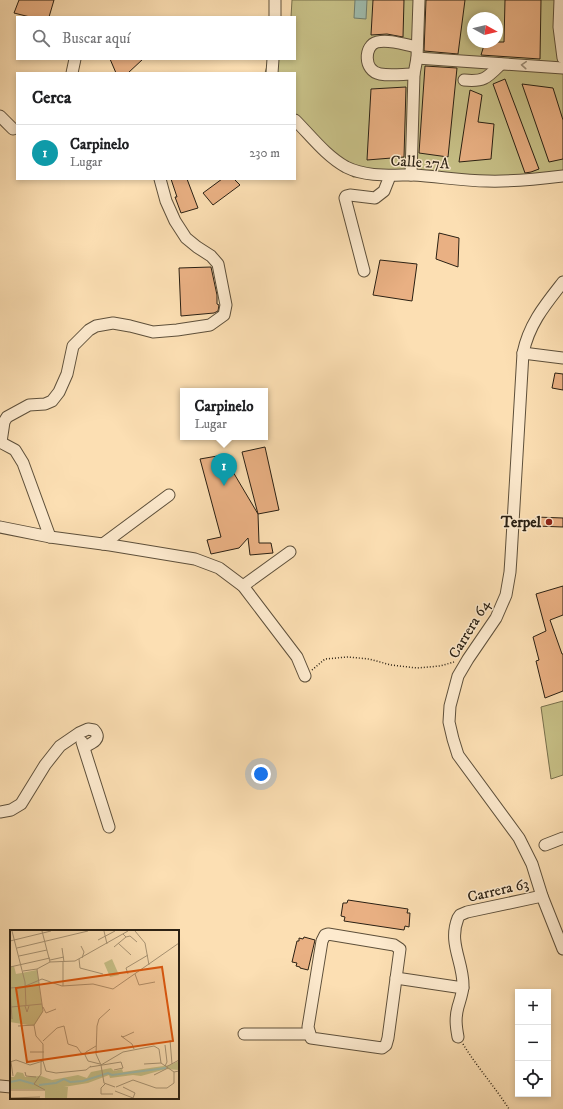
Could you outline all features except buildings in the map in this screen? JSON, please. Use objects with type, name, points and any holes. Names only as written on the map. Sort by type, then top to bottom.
[{"type":"street","points":[[275,0],[275,16]]},
{"type":"street","points":[[411,175],[414,74],[417,52],[419,0]]},
{"type":"street","points":[[560,0],[559,27],[563,58]]},
{"type":"street","points":[[414,74],[388,75],[378,74],[371,70],[367,64],[367,55],[371,46],[375,42],[385,41],[417,52],[501,64],[563,68]]},
{"type":"street","points":[[72,72],[75,60]]},
{"type":"street","points":[[272,72],[273,60]]},
{"type":"street","points":[[464,80],[482,80],[501,64]]},
{"type":"street","points":[[0,116],[15,130]]},
{"type":"street","name":"Calle 27A","points":[[296,121],[333,158],[347,167],[360,172],[390,176],[411,175],[500,181],[563,176]]},
{"type":"street","points":[[0,126],[15,130]]},
{"type":"street","points":[[364,271],[344,198],[350,195],[376,198],[384,191],[390,176]]},
{"type":"street","points":[[50,537],[23,463],[15,450],[1,442],[4,422],[7,417],[29,405],[45,404],[52,400],[59,392],[67,374],[73,346],[89,330],[96,326],[113,323],[154,332],[210,325],[224,315],[226,305],[218,264],[211,256],[186,238],[174,221],[160,180]]},
{"type":"street","name":"Carrera 64","points":[[563,282],[532,324],[525,342],[523,353],[510,572],[506,595],[496,618],[468,658],[458,676],[450,706],[449,722],[458,755],[519,838],[532,864],[542,896],[563,949]]},
{"type":"street","points":[[523,353],[563,358]]},
{"type":"street","points":[[103,544],[169,495]]},
{"type":"street","points":[[0,527],[50,537],[195,559],[219,568],[242,586],[297,657],[305,676]]},
{"type":"street","points":[[242,586],[290,552]]},
{"type":"street","points":[[0,812],[11,810],[20,804],[45,765],[60,746],[79,733],[91,729],[94,730],[98,736],[95,742],[84,748]]},
{"type":"street","points":[[79,733],[109,827]]},
{"type":"street","points":[[545,845],[563,838]]},
{"type":"street","name":"Carrera 63","points":[[458,1038],[455,1023],[457,1008],[463,988],[462,974],[454,938],[458,918],[460,915],[467,912],[542,896]]},
{"type":"street","points":[[331,934],[398,946],[400,952],[396,978],[388,1038],[386,1045],[382,1048],[312,1038],[308,1027],[322,941],[325,935],[331,934]]},
{"type":"street","points":[[396,978],[463,988]]},
{"type":"street","points":[[244,1034],[310,1034]]},
{"type":"street","points":[[0,1086],[10,1087]]},
{"type":"path","points":[[305,676],[325,658],[348,657],[369,659],[391,666],[417,668],[440,666],[468,658]]},
{"type":"path","points":[[458,1038],[509,1109]]},
{"type":"shaded area","points":[[292,0],[563,0],[563,174],[498,180],[426,173],[353,177],[296,127],[296,72],[265,72],[269,60],[296,60],[296,16],[291,16]]},
{"type":"shaded area","points":[[355,0],[367,0],[366,19],[354,18]]},
{"type":"shaded area","points":[[563,701],[563,775],[551,779],[541,707]]},
{"type":"place","name":"Carpinelo","points":[[224,486]]},
{"type":"place","name":"Terpel","points":[[549,522]]}]
